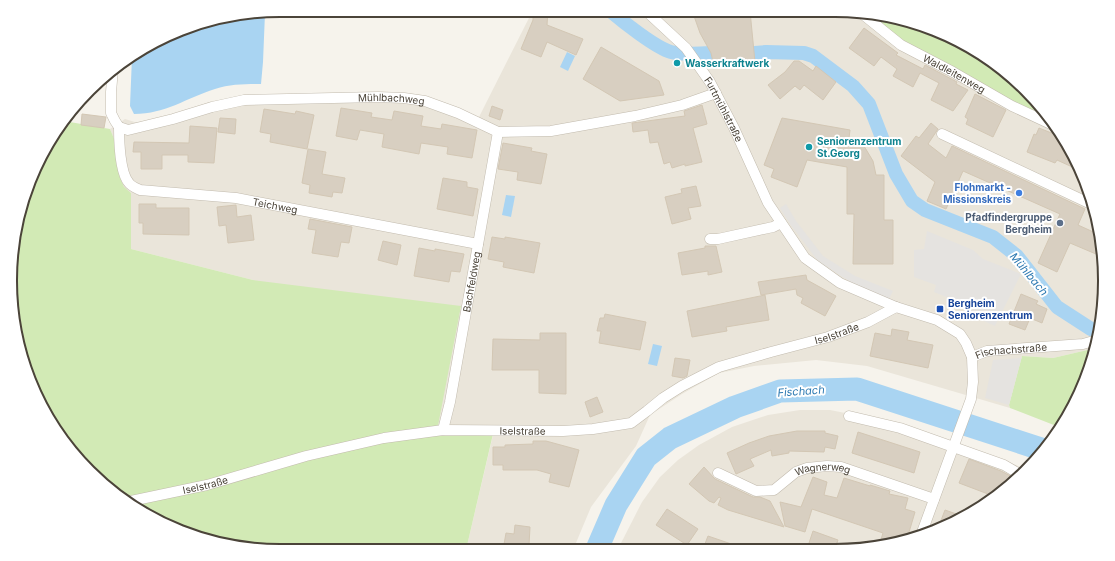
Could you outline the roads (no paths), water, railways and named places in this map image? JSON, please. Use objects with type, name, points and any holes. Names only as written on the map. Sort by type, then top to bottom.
[{"type":"street","name":"Furtmühlstraße","points":[[653,17],[686,48],[699,65],[716,93],[734,128],[768,203],[805,258],[840,283],[896,307],[937,320],[960,334],[972,357]]},
{"type":"street","name":"Waldleitenweg","points":[[869,19],[901,45],[954,72],[1012,106],[1045,121]]},
{"type":"street","points":[[112,78],[111,113],[119,127]]},
{"type":"street","name":"Mühlbachweg","points":[[119,127],[128,130],[172,119],[212,106],[244,100],[378,97],[404,98],[425,101],[458,113],[498,132],[551,131],[682,105],[716,93]]},
{"type":"street","name":"Teichweg","points":[[119,127],[120,151],[125,174],[129,183],[140,190],[236,198],[478,244]]},
{"type":"street","name":"Bachfeldweg","points":[[442,430],[450,402],[498,132]]},
{"type":"street","points":[[942,134],[1086,202]]},
{"type":"street","points":[[710,239],[718,239],[773,228],[781,223]]},
{"type":"street","name":"Iselstraße","points":[[135,500],[207,486],[306,456],[360,443],[442,430],[563,431],[593,429],[631,423],[663,398],[682,386],[719,367],[771,352],[811,343],[868,322],[896,307]]},
{"type":"street","name":"Fischachstraße","points":[[923,528],[971,399],[973,382],[972,357],[987,351],[1076,345],[1091,342]]},
{"type":"street","points":[[849,416],[900,428],[1004,466],[1015,472]]},
{"type":"street","name":"Wagnerweg","points":[[718,473],[756,491],[774,490],[796,472],[807,468],[827,466],[841,467],[934,499]]},
{"type":"water","points":[[265,18],[261,84],[221,87],[176,105],[145,113],[134,114],[130,106],[132,63],[134,61],[164,44],[196,31],[229,22]]},
{"type":"water","points":[[567,52],[575,56],[568,71],[560,67]]},
{"type":"water","points":[[506,195],[515,196],[511,217],[502,215]]},
{"type":"water","points":[[653,344],[662,346],[657,366],[648,364]]},
{"type":"waterway","name":"Mühlbach","points":[[617,17],[639,34],[671,52],[681,54],[711,53]]},
{"type":"waterway","name":"Mühlbach","points":[[755,53],[804,53],[813,56],[853,86],[869,104],[896,174],[912,201],[925,210],[993,237],[1017,256],[1057,307],[1093,330]]},
{"type":"waterway","name":"Fischach","points":[[599,544],[616,505],[646,457],[670,438],[735,407],[780,391],[857,389],[1038,448]]},
{"type":"place","name":"Wasserkraftwerk","points":[[677,63]]},
{"type":"place","name":"Seniorenzentrum St.Georg","points":[[809,147]]},
{"type":"place","name":"Flohmarkt - Missionskreis","points":[[1019,193]]},
{"type":"place","name":"Pfadfindergruppe Bergheim","points":[[1060,223]]},
{"type":"place","name":"Bergheim Seniorenzentrum","points":[[940,309]]}]
